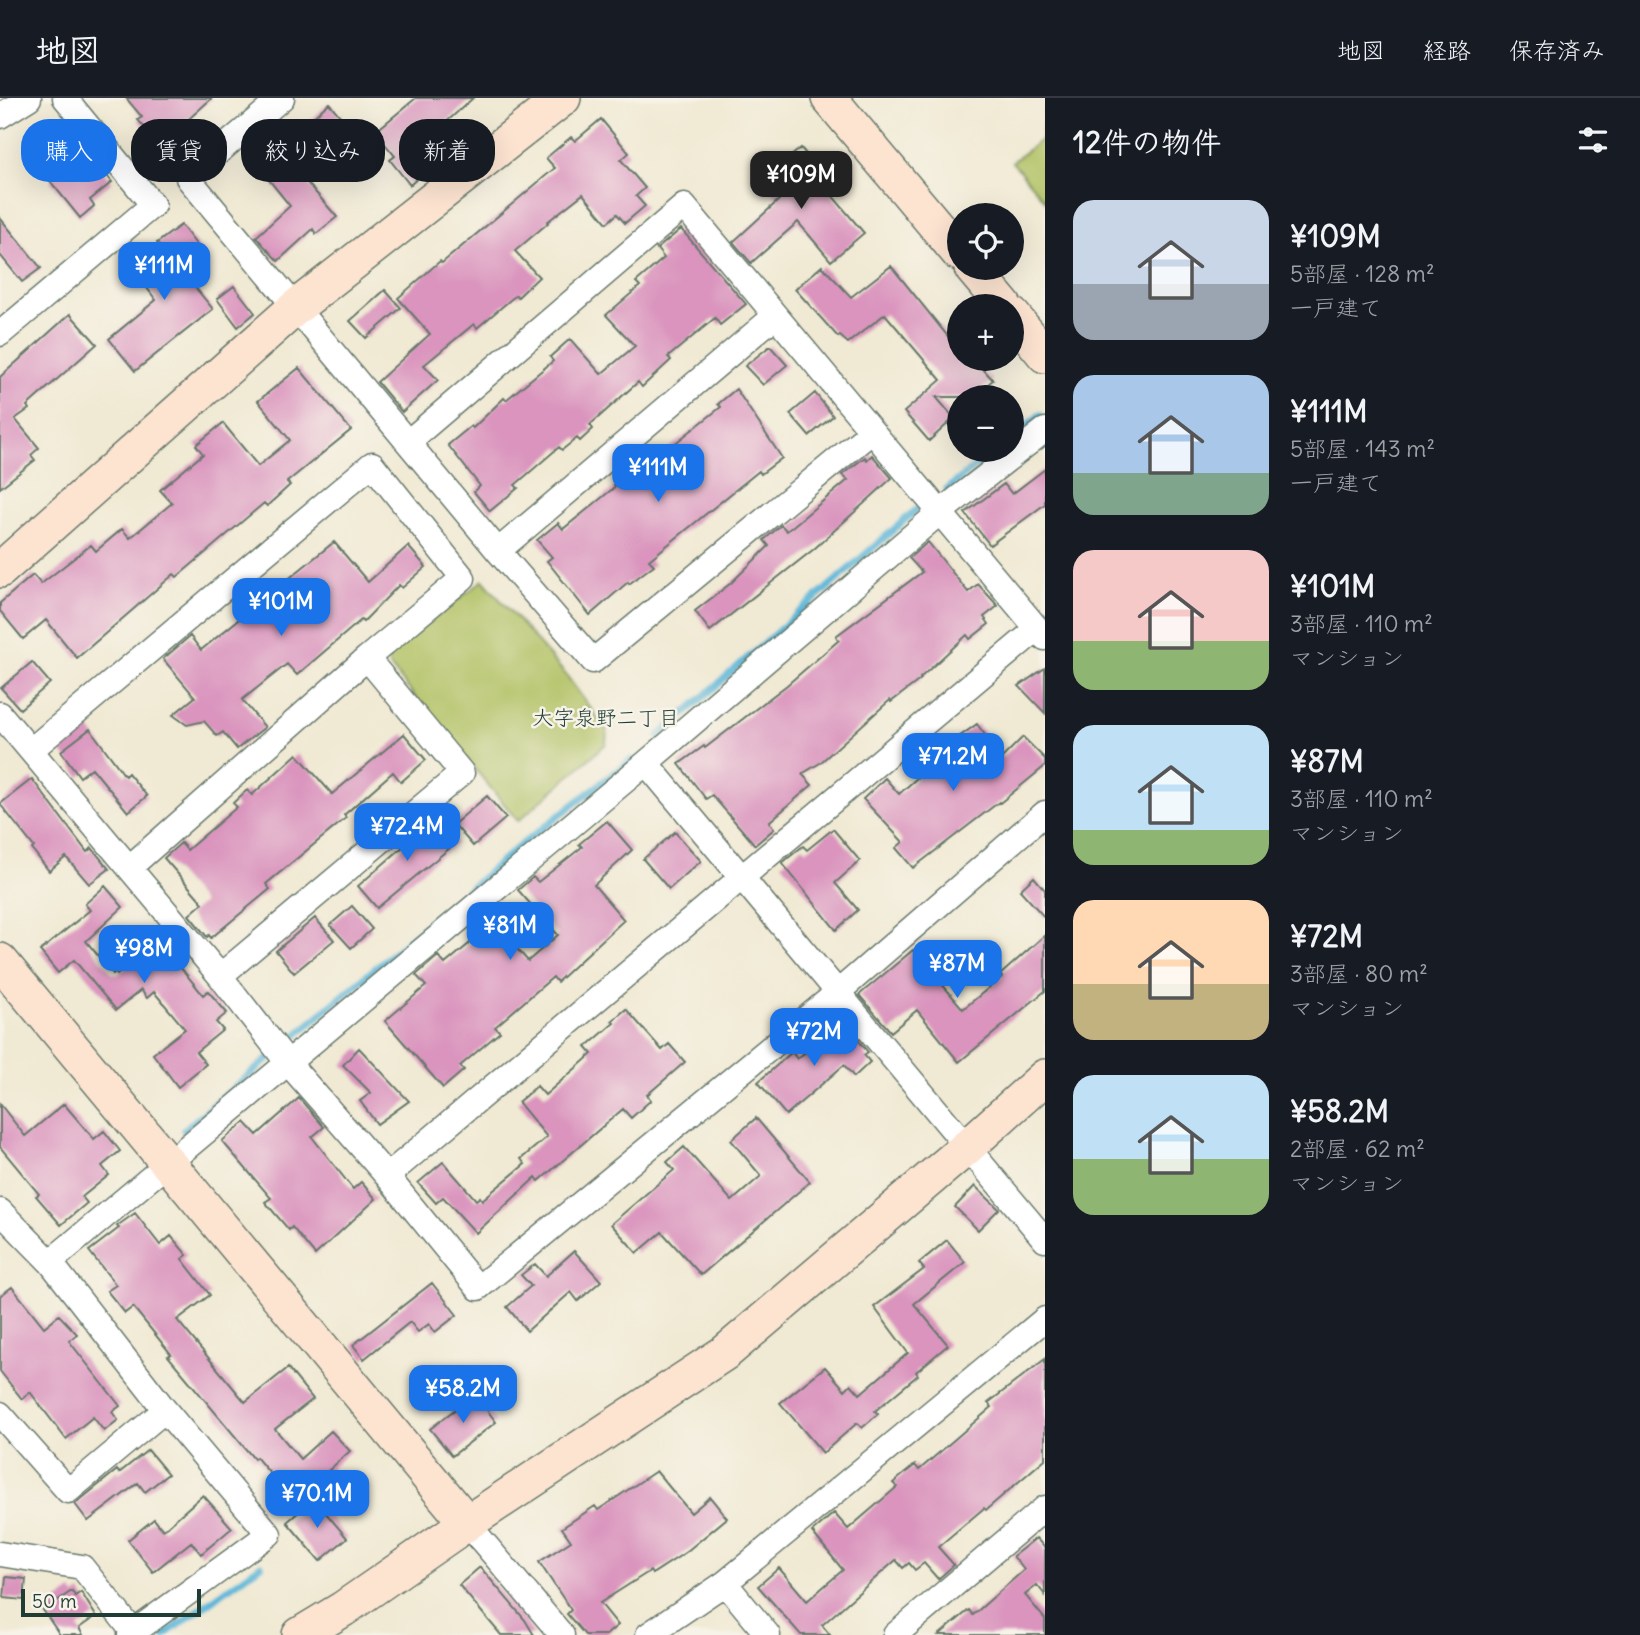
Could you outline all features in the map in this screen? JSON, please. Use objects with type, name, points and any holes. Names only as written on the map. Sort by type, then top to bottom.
[{"type":"street","points":[[0,117],[29,98]]},
{"type":"street","points":[[0,334],[153,205],[65,98]]},
{"type":"street","points":[[282,98],[188,178],[295,309],[593,661],[871,432]]},
{"type":"street","points":[[0,570],[295,309],[564,98]]},
{"type":"street","points":[[829,98],[947,239]]},
{"type":"street","points":[[387,1175],[741,878],[1041,634],[684,206],[408,442]]},
{"type":"street","points":[[982,280],[994,294]]},
{"type":"street","points":[[498,551],[775,316]]},
{"type":"street","points":[[1024,330],[1045,355]]},
{"type":"street","points":[[50,1262],[646,764],[939,513],[1045,430]]},
{"type":"street","points":[[31,750],[372,464],[463,578],[367,658],[130,867]]},
{"type":"street","points":[[220,976],[461,773],[367,658]]},
{"type":"street","points":[[0,714],[220,976],[288,1063],[387,1175],[478,1288],[837,993],[1045,813]]},
{"type":"street","points":[[646,764],[1045,1240]]},
{"type":"street","points":[[0,961],[562,1635]]},
{"type":"street","points":[[300,1635],[343,1609],[467,1523],[726,1352],[966,1148],[1045,1077]]},
{"type":"street","points":[[0,1211],[50,1262],[165,1410],[269,1534],[132,1634],[82,1567],[0,1554]]},
{"type":"street","points":[[648,1635],[725,1584],[1045,1320]]},
{"type":"street","points":[[0,1415],[68,1491],[165,1410]]},
{"type":"street","points":[[895,1635],[1045,1508]]},
{"type":"street","points":[[725,1584],[768,1635]]},
{"type":"green space","points":[[1045,109],[1045,201],[1012,162],[1042,139]]},
{"type":"green space","points":[[483,580],[566,675],[607,731],[606,744],[518,821],[389,665],[388,655]]},
{"type":"building","points":[[126,98],[212,98],[189,119],[139,119],[142,117]]},
{"type":"building","points":[[416,98],[473,98],[450,119],[399,119],[399,171],[390,160],[395,156],[385,144],[385,124]]},
{"type":"building","points":[[329,103],[343,119],[311,119]]},
{"type":"building","points":[[601,119],[629,153],[621,160],[645,188],[636,196],[645,206],[625,223],[617,214],[607,223],[583,194],[547,222],[515,251],[539,277],[518,297],[516,295],[477,328],[474,324],[424,365],[438,380],[402,412],[377,382],[430,334],[398,298],[555,168],[546,158],[571,137],[575,141]]},
{"type":"building","points":[[801,148],[835,189],[830,193],[864,233],[831,261],[798,222],[751,263],[733,242],[779,200],[762,180]]},
{"type":"building","points":[[51,182],[112,182],[90,200],[94,206],[80,218]]},
{"type":"building","points":[[271,182],[306,182],[337,217],[316,234],[313,229],[278,261],[256,237],[290,206]]},
{"type":"building","points":[[0,218],[41,268],[22,282],[0,255]]},
{"type":"building","points":[[181,225],[202,252],[180,269],[213,309],[135,371],[109,339],[156,300],[135,272],[163,251],[157,243]]},
{"type":"building","points":[[681,229],[746,304],[720,325],[715,318],[668,357],[671,360],[642,387],[638,382],[590,425],[593,429],[580,441],[577,438],[562,450],[559,447],[515,485],[518,488],[490,511],[474,492],[480,486],[448,445],[471,426],[473,428],[504,398],[506,400],[553,361],[550,357],[570,339],[601,374],[635,346],[606,315],[640,286],[636,282],[664,258],[657,249]]},
{"type":"building","points":[[822,266],[851,297],[891,266],[947,335],[947,371],[985,371],[993,380],[987,385],[947,385],[947,397],[936,397],[947,410],[947,424],[929,441],[904,412],[941,380],[885,314],[848,343],[838,337],[795,289]]},
{"type":"building","points":[[234,286],[255,313],[238,327],[217,299]]},
{"type":"building","points":[[385,290],[401,308],[366,338],[350,321]]},
{"type":"building","points":[[70,314],[97,344],[15,419],[39,448],[31,455],[35,460],[0,488],[0,377]]},
{"type":"building","points":[[770,346],[787,365],[763,385],[745,366]]},
{"type":"building","points":[[299,368],[351,430],[287,482],[290,485],[267,506],[264,503],[177,577],[174,574],[77,658],[46,620],[23,639],[0,611],[0,603],[33,575],[41,584],[91,545],[96,551],[122,529],[130,538],[172,503],[160,490],[203,454],[196,445],[223,423],[258,466],[290,440],[258,401]]},
{"type":"building","points":[[736,389],[782,458],[761,474],[759,471],[649,560],[654,565],[629,584],[628,582],[590,615],[547,561],[552,557],[537,540],[558,523],[563,529],[638,466],[645,467],[721,407],[718,404]]},
{"type":"building","points":[[815,393],[833,416],[809,436],[790,414]]},
{"type":"building","points":[[872,455],[892,478],[814,549],[710,631],[695,611],[731,583],[769,546],[764,540],[781,525],[787,531],[848,480],[842,475],[865,457],[867,460]]},
{"type":"building","points":[[1045,469],[1045,504],[990,545],[965,513],[1004,484],[1012,494]]},
{"type":"building","points":[[334,542],[368,582],[408,546],[426,567],[402,588],[399,585],[363,622],[361,620],[297,675],[287,664],[242,700],[265,727],[237,749],[223,732],[217,736],[204,721],[187,725],[173,715],[195,697],[163,659],[190,636],[201,650]]},
{"type":"building","points":[[928,542],[968,592],[978,584],[998,606],[984,617],[989,624],[970,639],[967,635],[921,679],[891,702],[890,700],[820,763],[802,774],[812,785],[769,822],[774,829],[755,845],[712,795],[706,799],[679,764],[704,746],[705,748],[787,685],[839,640],[836,636],[922,572],[909,558]]},
{"type":"building","points":[[32,662],[50,683],[20,709],[1,688]]},
{"type":"building","points":[[1045,668],[1045,713],[1019,686]]},
{"type":"building","points":[[977,724],[1002,758],[1023,737],[1045,759],[1045,766],[913,868],[896,848],[903,842],[863,799],[885,778],[899,794],[917,778],[919,771],[930,774],[951,754],[945,747]]},
{"type":"building","points":[[90,729],[125,776],[128,773],[147,796],[128,812],[92,768],[80,777],[61,751]]},
{"type":"building","points":[[404,734],[426,760],[401,782],[393,772],[344,815],[346,818],[266,884],[270,889],[211,938],[209,935],[207,937],[189,915],[203,903],[164,858],[181,843],[187,850],[237,807],[233,803],[247,790],[252,795],[297,754],[332,794]]},
{"type":"building","points":[[32,779],[87,852],[92,848],[109,869],[89,884],[66,857],[49,871],[0,804]]},
{"type":"building","points":[[487,796],[506,818],[473,846],[454,824]]},
{"type":"building","points":[[435,819],[456,843],[377,908],[358,886]]},
{"type":"building","points":[[607,821],[632,850],[594,885],[624,920],[557,982],[553,977],[495,1027],[500,1032],[460,1066],[464,1070],[443,1088],[385,1021],[426,986],[416,975],[438,956],[445,964],[494,923],[528,961],[558,935],[518,890],[533,877],[538,882],[582,847],[579,844]]},
{"type":"building","points":[[833,829],[860,861],[835,883],[858,910],[836,930],[782,863],[803,846],[807,850]]},
{"type":"building","points":[[675,832],[701,861],[669,889],[643,859]]},
{"type":"building","points":[[1034,877],[1045,890],[1045,918],[1020,890]]},
{"type":"building","points":[[105,886],[123,907],[86,941],[113,974],[115,972],[117,975],[166,935],[184,956],[176,962],[203,995],[208,991],[227,1013],[216,1022],[223,1030],[196,1052],[206,1064],[178,1087],[153,1054],[185,1029],[154,992],[147,998],[141,990],[116,1010],[74,960],[58,973],[40,951],[90,910],[85,904]]},
{"type":"building","points":[[352,906],[372,929],[351,948],[330,925]]},
{"type":"building","points":[[315,918],[334,940],[294,973],[276,951]]},
{"type":"building","points":[[1045,935],[1045,991],[959,1062],[917,1010],[891,1032],[859,995],[913,950],[963,1009],[1002,977],[1000,975]]},
{"type":"building","points":[[626,1009],[662,1050],[669,1044],[685,1062],[647,1095],[651,1100],[631,1118],[623,1109],[539,1181],[536,1177],[476,1233],[443,1197],[436,1203],[418,1183],[443,1162],[476,1200],[480,1197],[482,1200],[525,1164],[521,1159],[547,1137],[518,1102],[537,1086],[545,1095],[592,1054],[586,1047]]},
{"type":"building","points":[[842,1021],[868,1052],[864,1055],[870,1062],[854,1077],[844,1065],[786,1115],[758,1082],[792,1052],[797,1059]]},
{"type":"building","points":[[359,1048],[409,1101],[377,1124],[360,1101],[371,1093],[343,1065]]},
{"type":"building","points":[[299,1098],[324,1127],[312,1137],[353,1189],[361,1182],[376,1199],[315,1255],[292,1227],[289,1230],[265,1202],[271,1198],[222,1141],[245,1122],[257,1135]]},
{"type":"building","points":[[0,1104],[25,1136],[64,1104],[94,1139],[104,1131],[120,1151],[102,1166],[109,1175],[82,1197],[87,1203],[61,1225],[0,1147]]},
{"type":"building","points":[[756,1118],[810,1182],[701,1275],[662,1232],[637,1253],[611,1224],[674,1170],[667,1162],[684,1147],[732,1201],[761,1176],[731,1140]]},
{"type":"building","points":[[975,1186],[999,1209],[978,1230],[955,1207]]},
{"type":"building","points":[[135,1213],[160,1245],[171,1236],[187,1255],[182,1259],[210,1295],[177,1320],[245,1402],[288,1368],[313,1399],[275,1429],[300,1459],[331,1431],[350,1451],[294,1502],[256,1457],[254,1459],[168,1356],[171,1354],[133,1307],[125,1313],[107,1291],[116,1285],[89,1251]]},
{"type":"building","points":[[947,1240],[965,1262],[914,1304],[948,1345],[916,1372],[918,1375],[875,1411],[878,1414],[862,1428],[857,1423],[823,1453],[780,1403],[825,1367],[845,1390],[851,1384],[860,1394],[908,1353],[874,1307],[924,1269],[919,1263]]},
{"type":"building","points":[[574,1251],[601,1281],[578,1301],[571,1292],[527,1331],[507,1307],[531,1286],[521,1275],[535,1264],[546,1276]]},
{"type":"building","points":[[432,1283],[457,1315],[435,1332],[429,1324],[418,1332],[410,1322],[364,1359],[353,1345]]},
{"type":"building","points":[[12,1287],[44,1327],[59,1315],[77,1334],[69,1341],[120,1406],[112,1412],[118,1420],[104,1431],[93,1417],[66,1439],[30,1392],[22,1399],[0,1371],[0,1296]]},
{"type":"building","points":[[1045,1359],[1045,1459],[938,1547],[954,1565],[938,1579],[924,1563],[915,1570],[909,1563],[903,1568],[896,1560],[822,1625],[830,1635],[801,1635],[758,1586],[779,1568],[807,1601],[843,1570],[812,1532],[834,1513],[848,1529],[897,1487],[893,1483],[915,1465],[919,1470],[992,1407],[988,1403]]},
{"type":"building","points":[[475,1394],[496,1422],[452,1456],[430,1429]]},
{"type":"building","points":[[148,1450],[168,1474],[145,1492],[138,1483],[88,1521],[75,1504],[117,1470],[119,1473]]},
{"type":"building","points":[[656,1471],[691,1513],[710,1497],[727,1518],[686,1552],[600,1603],[618,1625],[606,1635],[585,1635],[567,1614],[571,1610],[539,1562],[571,1541],[562,1528],[595,1506],[598,1510]]},
{"type":"building","points":[[203,1495],[232,1528],[201,1554],[191,1542],[153,1572],[128,1540],[154,1519],[163,1530]]},
{"type":"building","points":[[314,1499],[347,1538],[320,1561],[287,1522]]},
{"type":"building","points":[[1036,1538],[1045,1548],[1045,1595],[1037,1585],[1025,1595],[1045,1619],[1045,1635],[939,1635],[969,1610],[973,1615],[1024,1570],[1013,1556]]},
{"type":"building","points":[[480,1567],[525,1620],[534,1635],[501,1635],[459,1585]]},
{"type":"building","points":[[6,1577],[26,1579],[24,1600],[4,1598]]},
{"type":"building","points":[[72,1591],[75,1596],[81,1592],[96,1616],[79,1628],[83,1635],[60,1635],[43,1610]]},
{"type":"waterway","points":[[1024,428],[1040,415]]},
{"type":"waterway","points":[[947,489],[981,462]]},
{"type":"waterway","points":[[659,736],[916,510]]},
{"type":"waterway","points":[[184,1130],[521,845],[631,760]]},
{"type":"waterway","points":[[164,1635],[261,1565]]},
{"type":"district","name":"大字泉野二丁目","points":[[606,717]]}]
